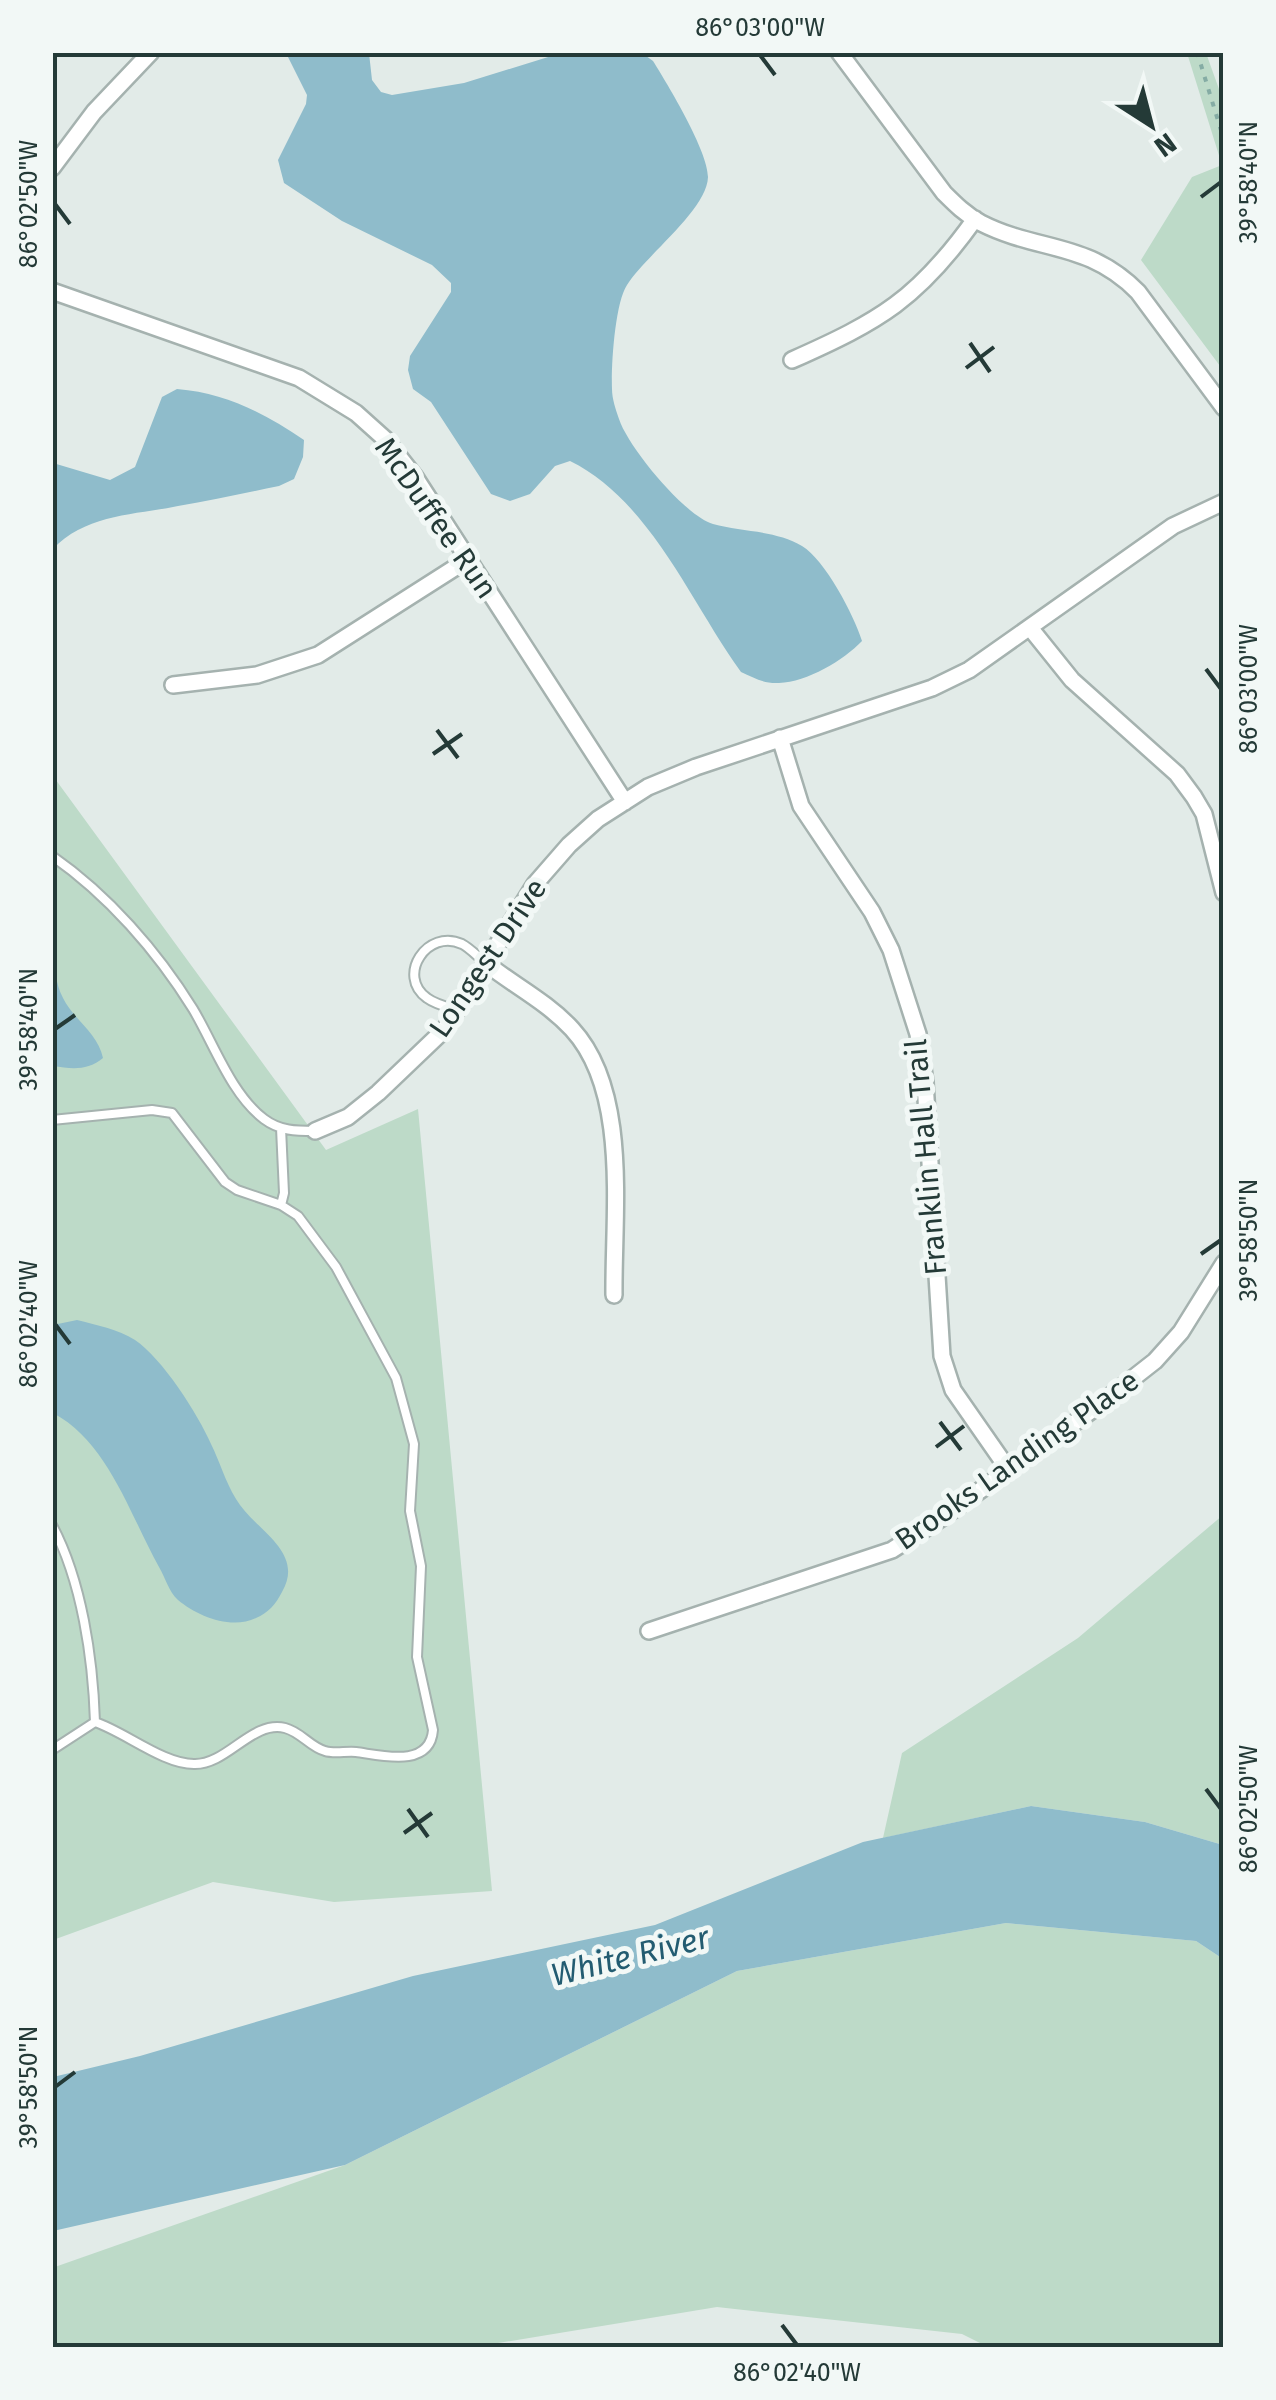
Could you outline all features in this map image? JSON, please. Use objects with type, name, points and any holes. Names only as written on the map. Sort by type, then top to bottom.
[{"type":"street","points":[[52,168],[94,112],[151,52]]},
{"type":"street","points":[[839,52],[944,193],[976,220],[1081,254],[1106,264],[1122,276],[1224,408]]},
{"type":"street","points":[[792,360],[862,329],[898,304],[932,275],[976,220]]},
{"type":"street","name":"McDuffee Run","points":[[52,291],[299,378],[329,394],[385,439],[414,476],[625,802]]},
{"type":"street","name":"Longest Drive","points":[[315,1130],[348,1117],[429,1046],[458,1011],[534,884],[598,819],[648,787],[696,767],[932,688],[969,670],[1174,526],[1224,502]]},
{"type":"street","points":[[173,685],[257,675],[318,655],[467,560]]},
{"type":"street","points":[[1031,628],[1072,680],[1177,774],[1194,797],[1204,814],[1224,894]]},
{"type":"street","name":"Franklin Hall Trail","points":[[780,738],[801,806],[872,912],[906,989],[925,1082],[942,1356],[954,1390],[1008,1469]]},
{"type":"street","points":[[487,964],[547,1006],[572,1029],[591,1054],[604,1085],[612,1116],[614,1295]]},
{"type":"street","name":"Brooks Landing Place","points":[[648,1631],[892,1550],[1095,1408],[1155,1361],[1181,1332],[1224,1263]]},
{"type":"lane","points":[[52,856],[94,888],[152,952],[252,1108],[281,1128],[281,1204]]},
{"type":"lane","points":[[458,1011],[427,998],[417,988],[414,972],[421,951],[446,941],[461,944],[487,964]]},
{"type":"lane","points":[[52,1120],[138,1111],[172,1113],[225,1182],[237,1190],[281,1204],[298,1216],[324,1247],[383,1352],[406,1408],[414,1444],[410,1511],[421,1566],[417,1657],[432,1738],[416,1753],[385,1758],[328,1752],[280,1727],[263,1730],[219,1756],[194,1764],[166,1756],[95,1722]]},
{"type":"lane","name":"Longest Drive","points":[[281,1128],[315,1130]]},
{"type":"lane","points":[[52,1524],[64,1546],[83,1611],[95,1722]]},
{"type":"lane","points":[[52,1750],[95,1722]]},
{"type":"path","points":[[1197,52],[1224,140]]},
{"type":"green space","points":[[1187,53],[1206,53],[1224,103],[1223,370],[1141,260],[1192,177],[1222,165]]},
{"type":"green space","points":[[53,776],[326,1150],[418,1109],[492,1891],[334,1902],[213,1882],[53,1940]]},
{"type":"green space","points":[[1223,1515],[1223,1845],[1145,1822],[1031,1806],[883,1838],[902,1753],[1078,1638]]},
{"type":"green space","points":[[1006,1923],[1196,1941],[1223,1959],[1223,2347],[988,2347],[962,2334],[717,2307],[474,2347],[53,2347],[52,2268],[345,2165],[737,1971]]},
{"type":"water","points":[[286,53],[369,53],[372,80],[381,92],[392,95],[464,83],[561,53],[642,53],[653,61],[695,135],[708,177],[698,204],[636,273],[623,294],[612,366],[612,393],[619,419],[659,479],[701,518],[724,527],[781,537],[811,553],[838,589],[862,641],[813,674],[790,682],[764,682],[741,672],[667,555],[623,501],[598,478],[570,461],[555,466],[530,494],[510,501],[491,494],[431,402],[413,389],[408,370],[410,356],[451,292],[451,283],[432,265],[342,221],[284,183],[278,160],[307,95]]},
{"type":"water","points":[[177,389],[244,406],[304,440],[303,457],[294,479],[279,486],[96,522],[66,537],[53,549],[53,463],[110,480],[135,467],[162,397]]},
{"type":"water","points":[[53,950],[63,998],[96,1041],[103,1058],[85,1067],[53,1066]]},
{"type":"water","points":[[77,1320],[135,1340],[167,1373],[188,1403],[236,1499],[274,1541],[287,1564],[288,1577],[282,1592],[264,1614],[246,1621],[225,1622],[204,1616],[178,1600],[103,1461],[89,1442],[53,1413],[53,1325]]},
{"type":"water","name":"White River","points":[[1031,1806],[1145,1822],[1223,1845],[1223,1959],[1196,1941],[1006,1923],[737,1971],[345,2165],[53,2231],[53,2077],[140,2056],[413,1976],[655,1925],[863,1842]]}]
